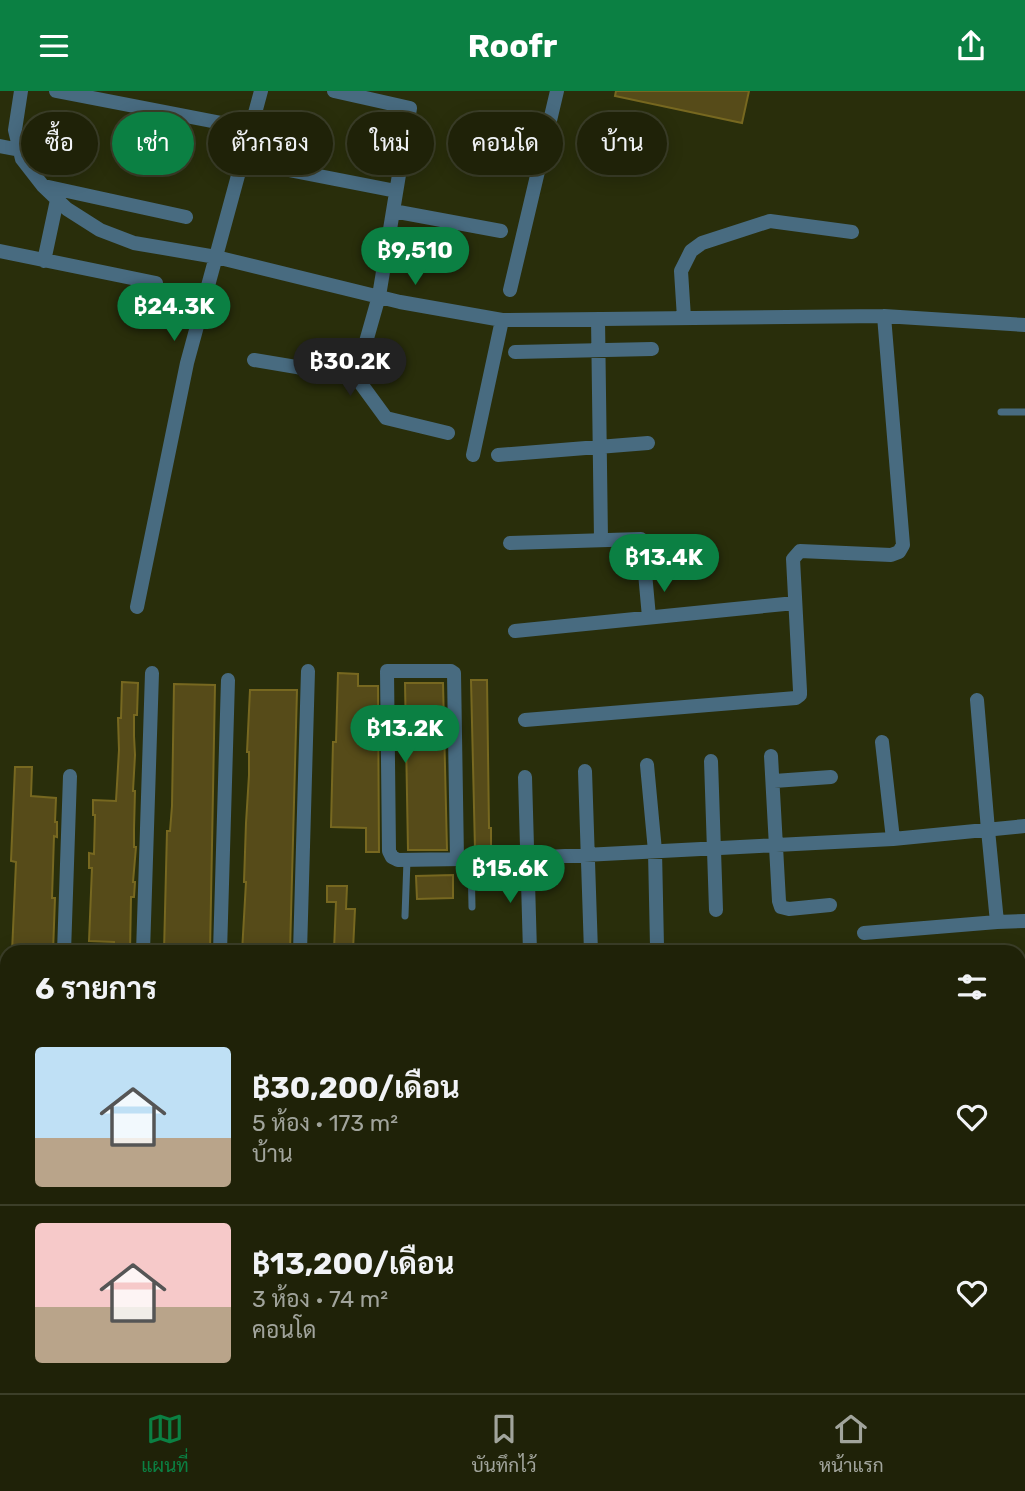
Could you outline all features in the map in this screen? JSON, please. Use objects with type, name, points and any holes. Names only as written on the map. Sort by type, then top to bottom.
[{"type":"street","points":[[21,91],[15,130],[22,159],[66,209],[100,230],[134,243],[216,257],[379,296],[502,320],[884,316],[1025,325]]},
{"type":"street","points":[[56,91],[208,120]]},
{"type":"street","points":[[137,607],[187,363],[261,91]]},
{"type":"street","points":[[334,91],[410,108],[379,296],[356,377]]},
{"type":"street","points":[[510,290],[557,91]]},
{"type":"street","points":[[0,146],[20,150]]},
{"type":"street","points":[[314,175],[396,191]]},
{"type":"street","points":[[43,186],[187,217]]},
{"type":"street","points":[[44,261],[57,200]]},
{"type":"street","points":[[393,211],[501,231]]},
{"type":"street","points":[[684,318],[681,271],[691,251],[702,243],[770,221],[852,232]]},
{"type":"street","points":[[0,251],[156,283]]},
{"type":"street","points":[[525,720],[796,698],[800,695],[793,559],[800,551],[891,555],[899,552],[903,545],[884,316]]},
{"type":"street","points":[[598,319],[601,540]]},
{"type":"street","points":[[473,455],[502,320]]},
{"type":"street","points":[[515,352],[652,349]]},
{"type":"street","points":[[254,360],[356,377],[386,418],[448,433]]},
{"type":"street","points":[[498,455],[648,443]]},
{"type":"street","points":[[510,543],[641,539]]},
{"type":"street","points":[[645,573],[649,617]]},
{"type":"street","points":[[515,631],[795,603]]},
{"type":"street","points":[[464,859],[454,673],[389,670],[386,673],[389,851],[392,857],[398,860],[407,860],[526,858],[893,839],[1025,826]]},
{"type":"street","points":[[300,945],[308,671]]},
{"type":"street","points":[[143,945],[152,673]]},
{"type":"street","points":[[220,945],[228,680]]},
{"type":"street","points":[[977,700],[998,922]]},
{"type":"street","points":[[882,742],[893,839]]},
{"type":"street","points":[[771,756],[781,907],[789,909],[830,905]]},
{"type":"street","points":[[711,761],[716,910]]},
{"type":"street","points":[[647,765],[655,851],[657,945]]},
{"type":"street","points":[[585,771],[591,945]]},
{"type":"street","points":[[64,945],[70,776]]},
{"type":"street","points":[[525,777],[530,945]]},
{"type":"street","points":[[774,781],[831,778]]},
{"type":"street","points":[[864,933],[1025,921]]},
{"type":"lane","points":[[1001,412],[1025,412]]},
{"type":"lane","points":[[464,859],[472,907]]},
{"type":"lane","points":[[405,916],[407,860]]},
{"type":"building","points":[[616,91],[749,91],[742,123],[615,96]]},
{"type":"building","points":[[338,673],[358,674],[358,686],[378,686],[379,852],[366,852],[366,828],[331,827]]},
{"type":"building","points":[[471,680],[487,680],[491,849],[475,849]]},
{"type":"building","points":[[122,682],[138,683],[137,715],[134,715],[133,791],[136,847],[130,945],[89,941],[92,868],[89,868],[89,853],[94,854],[93,800],[116,801],[118,718],[121,718]]},
{"type":"building","points":[[405,683],[443,683],[447,850],[408,850]]},
{"type":"building","points":[[174,684],[215,685],[210,945],[164,945],[167,831],[170,831]]},
{"type":"building","points":[[250,690],[297,690],[290,945],[242,945],[249,775],[247,752]]},
{"type":"building","points":[[15,767],[32,767],[31,796],[56,798],[57,837],[54,836],[52,898],[55,898],[53,945],[12,945],[16,862],[11,861]]},
{"type":"building","points":[[453,875],[453,898],[417,899],[416,876]]},
{"type":"building","points":[[327,886],[347,886],[346,909],[355,909],[353,945],[334,945],[336,902],[327,902]]}]
